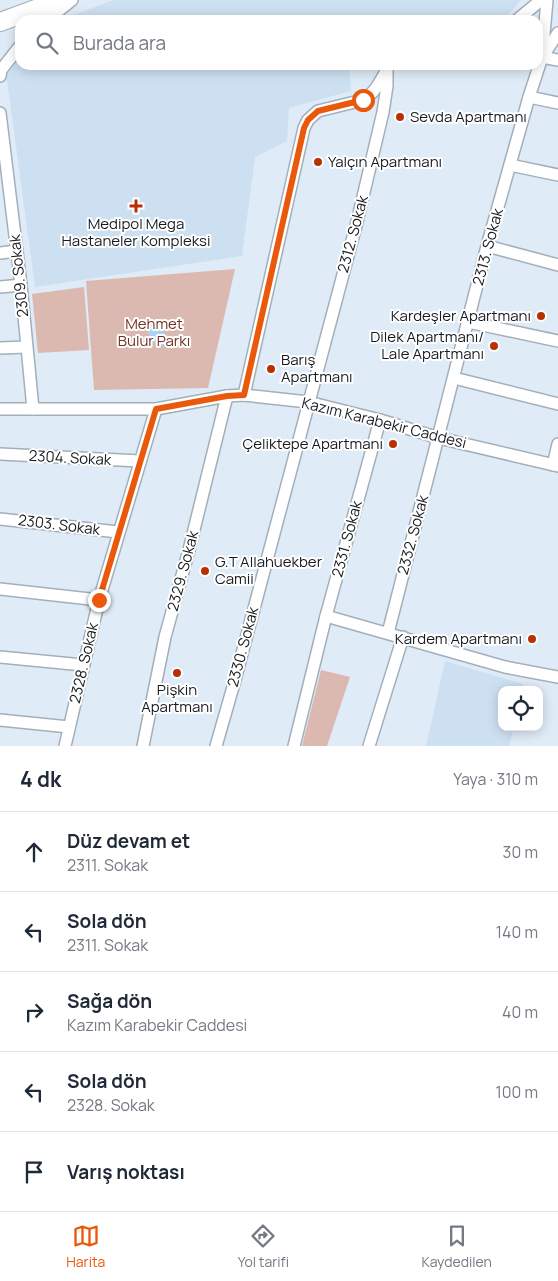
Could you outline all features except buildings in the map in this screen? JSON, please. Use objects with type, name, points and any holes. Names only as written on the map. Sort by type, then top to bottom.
[{"type":"main road","points":[[19,15],[60,0]]},
{"type":"main road","points":[[0,22],[15,16]]},
{"type":"street","points":[[54,15],[72,0]]},
{"type":"street","points":[[523,15],[541,0]]},
{"type":"street","name":"2313. Sokak","points":[[543,46],[547,0]]},
{"type":"street","name":"2313. Sokak","points":[[543,56],[558,33]]},
{"type":"street","points":[[0,76],[1,70],[15,52]]},
{"type":"street","points":[[543,57],[558,60]]},
{"type":"street","points":[[244,395],[304,128],[308,120],[318,111],[363,100],[368,97],[374,91],[385,70]]},
{"type":"street","name":"2312. Sokak","points":[[308,402],[357,222],[383,112],[387,86],[387,70]]},
{"type":"street","name":"2313. Sokak","points":[[439,438],[487,246],[538,70]]},
{"type":"street","points":[[368,97],[383,112]]},
{"type":"street","points":[[529,97],[558,103]]},
{"type":"street","name":"2309. Sokak","points":[[0,112],[21,285],[33,409]]},
{"type":"street","points":[[510,165],[558,175]]},
{"type":"street","points":[[487,246],[558,265]]},
{"type":"street","points":[[0,253],[17,251]]},
{"type":"street","points":[[0,287],[21,285]]},
{"type":"street","points":[[468,322],[558,341]]},
{"type":"street","points":[[0,348],[26,347]]},
{"type":"street","points":[[454,378],[558,404]]},
{"type":"street","name":"Kazım Karabekir Caddesi","points":[[0,410],[156,409],[227,396],[244,395],[308,402],[380,420],[439,438],[556,465]]},
{"type":"street","name":"2329. Sokak","points":[[143,746],[165,637],[189,550],[227,396]]},
{"type":"street","name":"2330. Sokak","points":[[216,746],[308,402]]},
{"type":"street","name":"2328. Sokak","points":[[65,746],[99,600],[156,409]]},
{"type":"street","name":"2331. Sokak","points":[[294,746],[326,616],[380,420]]},
{"type":"street","name":"2332. Sokak","points":[[388,633],[439,438]]},
{"type":"street","points":[[556,465],[558,444]]},
{"type":"street","name":"2304. Sokak","points":[[0,454],[140,461]]},
{"type":"street","name":"2303. Sokak","points":[[0,519],[118,532]]},
{"type":"street","points":[[0,590],[99,600]]},
{"type":"street","points":[[326,616],[505,667],[558,678]]},
{"type":"street","points":[[369,746],[403,637]]},
{"type":"street","points":[[0,657],[83,665]]},
{"type":"street","points":[[0,720],[69,727]]},
{"type":"shaded area","points":[[113,0],[521,0],[508,15],[74,15]]},
{"type":"shaded area","name":"Medipol Mega Hastaneler Kompleksi","points":[[15,63],[15,70],[349,70],[351,91],[289,108],[287,141],[255,157],[242,256],[35,287],[6,73]]},
{"type":"shaded area","points":[[445,661],[523,684],[523,686],[498,686],[498,731],[513,731],[509,746],[426,746]]},
{"type":"green space","name":"Mehmet Bulur Parkı","points":[[235,269],[208,388],[94,390],[86,281]]},
{"type":"green space","points":[[84,287],[89,350],[38,353],[32,294]]},
{"type":"green space","points":[[321,670],[350,677],[327,746],[302,746]]},
{"type":"water","points":[[156,321],[161,323],[164,333],[170,337],[172,344],[161,346],[154,343],[147,327],[149,323]]},
{"type":"place","name":"Sevda Apartmanı","points":[[400,117]]},
{"type":"place","name":"Yalçın Apartmanı","points":[[318,162]]},
{"type":"place","name":"Medipol Mega Hastaneler Kompleksi","points":[[136,206]]},
{"type":"place","name":"Kardeşler Apartmanı","points":[[541,316]]},
{"type":"place","name":"Dilek Apartmanı/ Lale Apartmanı","points":[[494,346]]},
{"type":"place","name":"Barış Apartmanı","points":[[271,369]]},
{"type":"place","name":"Çeliktepe Apartmanı","points":[[393,444]]},
{"type":"place","name":"G.T Allahuekber Camii","points":[[205,571]]},
{"type":"place","name":"Kardem Apartmanı","points":[[532,639]]},
{"type":"place","name":"Pişkin Apartmanı","points":[[177,673]]},
{"type":"route","points":[[99,600],[156,409],[227,396],[244,395],[304,128],[308,120],[318,111],[363,100]]}]
